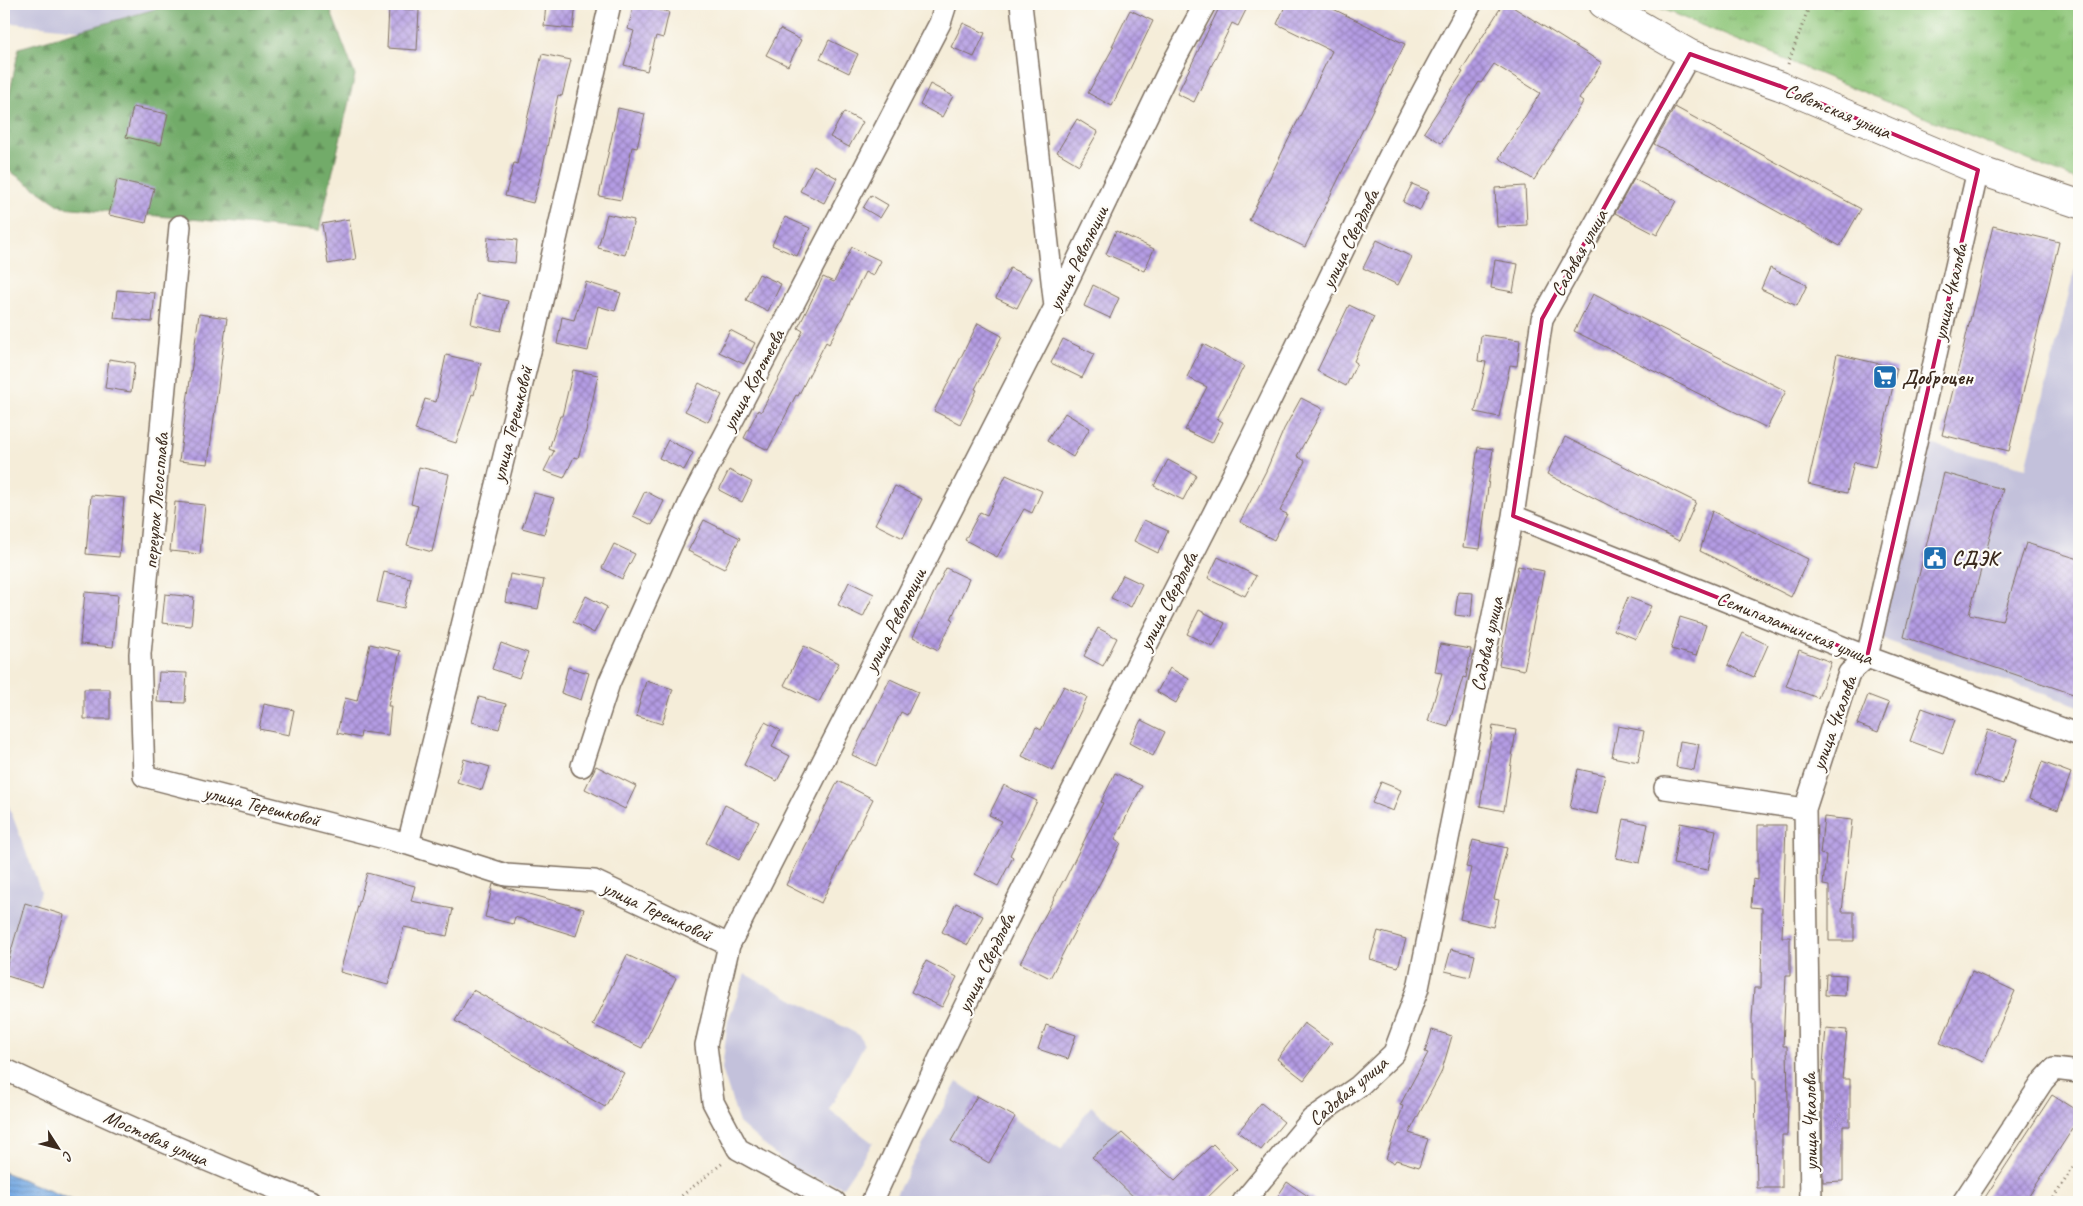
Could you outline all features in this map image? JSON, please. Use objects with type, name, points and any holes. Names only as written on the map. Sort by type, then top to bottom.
[{"type":"main road","name":"Советская улица","points":[[1603,4],[1690,54],[1780,86],[1978,170],[2079,204]]},
{"type":"street","name":"улица Терешковой","points":[[408,844],[535,331],[610,4]]},
{"type":"street","name":"улица Коротеева","points":[[582,766],[609,683],[691,500],[940,23],[946,4]]},
{"type":"street","points":[[1021,4],[1056,307]]},
{"type":"street","name":"улица Революции","points":[[738,1149],[713,1102],[706,1045],[729,945],[1056,307],[1168,72],[1204,4]]},
{"type":"street","name":"улица Свердлова","points":[[872,1202],[930,1076],[1067,799],[1231,479],[1433,70],[1471,4]]},
{"type":"street","name":"Садовая улица","points":[[1243,1202],[1312,1119],[1359,1086],[1394,1053],[1418,988],[1513,516],[1542,318],[1690,54]]},
{"type":"street","name":"улица Чкалова","points":[[1811,1202],[1805,808],[1849,673],[1867,657],[1978,170]]},
{"type":"street","name":"переулок Лесосплава","points":[[144,776],[140,654],[180,226]]},
{"type":"street","name":"Семипалатинская улица","points":[[1513,516],[1867,657],[2079,735]]},
{"type":"street","name":"улица Терешковой","points":[[144,776],[408,844],[506,875],[594,881],[729,945]]},
{"type":"street","points":[[1665,788],[1805,808]]},
{"type":"street","name":"Мостовая улица","points":[[4,1068],[160,1140],[257,1182],[310,1202]]},
{"type":"street","points":[[1964,1202],[2043,1080],[2054,1069],[2079,1072]]},
{"type":"street","points":[[738,1149],[835,1202]]},
{"type":"path","points":[[1780,86],[1810,4]]},
{"type":"path","points":[[674,1202],[714,1172],[738,1149]]},
{"type":"path","points":[[2051,1202],[2079,1158]]},
{"type":"highlighted area","points":[[1690,54],[1780,86],[1978,170],[1867,657],[1513,516],[1542,319]]},
{"type":"shaded area","points":[[4,4],[163,4],[155,38],[4,22]]},
{"type":"shaded area","points":[[2078,256],[2079,706],[1879,638],[1926,443],[2026,468]]},
{"type":"shaded area","points":[[4,793],[41,892],[4,988]]},
{"type":"shaded area","points":[[745,974],[859,1035],[864,1045],[829,1110],[873,1143],[843,1187],[794,1171],[739,1123],[722,1069],[728,1021]]},
{"type":"shaded area","points":[[957,1082],[1061,1149],[1091,1106],[1200,1202],[892,1202]]},
{"type":"green space","points":[[173,4],[328,4],[355,75],[319,231],[62,207],[4,167],[4,121],[19,48]]},
{"type":"green space","points":[[1650,4],[2079,4],[2079,181]]},
{"type":"water","points":[[4,1172],[77,1202],[4,1202]]},
{"type":"building","points":[[546,4],[576,4],[573,29],[544,26]]},
{"type":"building","points":[[634,4],[669,12],[663,38],[656,36],[647,71],[624,65],[634,31],[628,29]]},
{"type":"building","points":[[1221,4],[1249,4],[1238,26],[1232,23],[1194,102],[1177,94]]},
{"type":"building","points":[[1286,4],[1323,4],[1405,44],[1305,247],[1249,220],[1332,51],[1277,24]]},
{"type":"building","points":[[1503,4],[1508,4],[1602,63],[1579,99],[1583,102],[1534,180],[1499,158],[1540,93],[1494,64],[1481,83],[1479,82],[1441,143],[1424,132],[1463,72],[1461,71]]},
{"type":"building","points":[[389,8],[419,10],[417,50],[387,48]]},
{"type":"building","points":[[1130,10],[1153,21],[1112,106],[1088,93],[1114,46],[1112,46]]},
{"type":"building","points":[[963,23],[985,33],[974,57],[951,47]]},
{"type":"building","points":[[780,29],[801,40],[788,66],[766,55]]},
{"type":"building","points":[[829,40],[858,54],[849,73],[820,59]]},
{"type":"building","points":[[542,54],[571,60],[562,96],[558,95],[542,171],[533,203],[505,196],[514,163],[517,164]]},
{"type":"building","points":[[930,84],[953,96],[942,117],[920,105]]},
{"type":"building","points":[[133,107],[168,114],[161,145],[126,137]]},
{"type":"building","points":[[1675,107],[1861,209],[1840,246],[1654,144]]},
{"type":"building","points":[[618,108],[645,114],[637,148],[632,147],[621,200],[599,196]]},
{"type":"building","points":[[844,112],[863,122],[849,147],[830,137]]},
{"type":"building","points":[[1077,119],[1098,132],[1079,165],[1057,152]]},
{"type":"building","points":[[814,165],[837,178],[824,203],[800,191]]},
{"type":"building","points":[[1634,179],[1676,201],[1657,235],[1615,213]]},
{"type":"building","points":[[117,180],[154,188],[146,223],[109,215]]},
{"type":"building","points":[[1412,184],[1429,191],[1420,210],[1403,202]]},
{"type":"building","points":[[1525,186],[1527,225],[1497,227],[1495,188]]},
{"type":"building","points":[[871,195],[888,205],[880,218],[863,208]]},
{"type":"building","points":[[607,214],[634,220],[625,255],[598,248]]},
{"type":"building","points":[[785,217],[810,228],[797,256],[772,245]]},
{"type":"building","points":[[349,219],[356,259],[328,264],[322,224]]},
{"type":"building","points":[[1993,226],[2059,242],[2009,451],[1942,435]]},
{"type":"building","points":[[1116,231],[1154,249],[1144,271],[1106,254]]},
{"type":"building","points":[[488,237],[517,240],[515,263],[486,260]]},
{"type":"building","points":[[1377,240],[1412,257],[1398,285],[1363,268]]},
{"type":"building","points":[[852,247],[881,261],[873,276],[865,272],[829,344],[826,342],[768,450],[744,438],[758,410],[761,412],[803,331],[798,328],[823,277],[834,282]]},
{"type":"building","points":[[1495,260],[1518,264],[1513,292],[1491,288]]},
{"type":"building","points":[[1010,268],[1032,278],[1017,308],[996,298]]},
{"type":"building","points":[[1770,268],[1807,285],[1797,306],[1761,289]]},
{"type":"building","points":[[759,274],[781,284],[768,311],[746,300]]},
{"type":"building","points":[[586,282],[621,293],[615,311],[598,306],[588,351],[557,344],[562,317],[574,320]]},
{"type":"building","points":[[1093,285],[1119,298],[1110,318],[1084,306]]},
{"type":"building","points":[[117,290],[155,293],[152,322],[114,318]]},
{"type":"building","points":[[477,294],[508,301],[501,331],[471,324]]},
{"type":"building","points":[[1593,294],[1786,391],[1767,428],[1574,331]]},
{"type":"building","points":[[1349,305],[1374,317],[1354,361],[1357,363],[1346,386],[1317,371]]},
{"type":"building","points":[[199,314],[227,318],[208,464],[179,461]]},
{"type":"building","points":[[978,323],[1002,336],[975,389],[977,390],[960,424],[934,411]]},
{"type":"building","points":[[730,330],[755,343],[744,364],[719,352]]},
{"type":"building","points":[[1481,335],[1520,340],[1517,366],[1510,365],[1499,417],[1475,412],[1486,362],[1478,361]]},
{"type":"building","points":[[1063,339],[1094,354],[1082,378],[1051,363]]},
{"type":"building","points":[[1203,344],[1244,366],[1217,419],[1223,422],[1212,443],[1185,430],[1207,387],[1187,377]]},
{"type":"building","points":[[1837,354],[1897,368],[1875,467],[1854,462],[1847,493],[1808,484]]},
{"type":"building","points":[[446,355],[481,363],[474,395],[472,394],[456,443],[415,430],[425,399],[436,402]]},
{"type":"building","points":[[109,359],[135,363],[131,392],[105,388]]},
{"type":"building","points":[[573,370],[598,375],[578,458],[574,457],[564,478],[544,471],[554,451],[549,449],[560,416],[562,416]]},
{"type":"building","points":[[699,383],[722,395],[708,422],[685,411]]},
{"type":"building","points":[[1301,398],[1323,409],[1297,456],[1305,461],[1280,511],[1287,514],[1274,540],[1240,522],[1266,471],[1284,429]]},
{"type":"building","points":[[1065,413],[1090,428],[1073,457],[1047,441]]},
{"type":"building","points":[[1565,437],[1696,502],[1679,541],[1547,474]]},
{"type":"building","points":[[668,440],[693,453],[684,470],[659,458]]},
{"type":"building","points":[[1478,447],[1493,449],[1480,549],[1463,547]]},
{"type":"building","points":[[1168,460],[1196,475],[1183,500],[1154,486]]},
{"type":"building","points":[[419,467],[449,474],[432,552],[407,545],[418,506],[411,504]]},
{"type":"building","points":[[729,470],[752,482],[742,502],[719,490]]},
{"type":"building","points":[[1944,473],[2003,489],[1969,614],[2002,621],[2026,543],[2079,559],[2079,696],[1904,637]]},
{"type":"building","points":[[1006,475],[1042,491],[1032,513],[1024,509],[997,557],[965,540],[980,512],[987,515]]},
{"type":"building","points":[[895,486],[922,499],[903,538],[875,524]]},
{"type":"building","points":[[645,491],[664,501],[652,525],[633,516]]},
{"type":"building","points":[[534,493],[554,498],[544,534],[522,528]]},
{"type":"building","points":[[91,495],[124,498],[119,557],[86,554]]},
{"type":"building","points":[[175,502],[205,505],[200,554],[170,551]]},
{"type":"building","points":[[1712,511],[1808,559],[1791,597],[1700,551]]},
{"type":"building","points":[[704,520],[740,538],[724,569],[688,551]]},
{"type":"building","points":[[1144,520],[1168,531],[1158,553],[1134,541]]},
{"type":"building","points":[[614,544],[635,554],[622,579],[602,568]]},
{"type":"building","points":[[1218,557],[1256,576],[1245,596],[1208,578]]},
{"type":"building","points":[[1518,566],[1544,571],[1524,670],[1499,665]]},
{"type":"building","points":[[946,568],[969,579],[951,619],[953,620],[938,650],[913,637]]},
{"type":"building","points":[[384,572],[411,578],[404,608],[377,602]]},
{"type":"building","points":[[510,574],[544,580],[538,609],[505,602]]},
{"type":"building","points":[[1123,575],[1142,584],[1131,607],[1111,598]]},
{"type":"building","points":[[849,582],[874,594],[863,617],[838,605]]},
{"type":"building","points":[[85,592],[118,595],[113,647],[80,644]]},
{"type":"building","points":[[1458,592],[1473,593],[1471,617],[1455,615]]},
{"type":"building","points":[[165,594],[194,597],[191,626],[162,623]]},
{"type":"building","points":[[586,596],[607,607],[594,633],[573,622]]},
{"type":"building","points":[[1628,597],[1651,606],[1636,639],[1614,630]]},
{"type":"building","points":[[1199,610],[1225,623],[1213,647],[1187,634]]},
{"type":"building","points":[[1680,617],[1706,625],[1696,656],[1671,649]]},
{"type":"building","points":[[1098,628],[1117,638],[1103,666],[1084,656]]},
{"type":"building","points":[[1743,633],[1768,645],[1754,677],[1728,665]]},
{"type":"building","points":[[501,643],[528,653],[519,678],[492,669]]},
{"type":"building","points":[[370,644],[400,651],[388,706],[391,706],[388,735],[361,732],[360,738],[337,733],[345,698],[357,701]]},
{"type":"building","points":[[1440,644],[1471,649],[1466,678],[1463,677],[1448,727],[1428,721],[1442,673],[1435,672]]},
{"type":"building","points":[[804,646],[839,663],[819,702],[784,685]]},
{"type":"building","points":[[1799,650],[1831,662],[1818,698],[1786,686]]},
{"type":"building","points":[[568,667],[589,673],[581,700],[561,693]]},
{"type":"building","points":[[1170,668],[1189,679],[1176,703],[1157,692]]},
{"type":"building","points":[[159,672],[187,673],[185,703],[157,702]]},
{"type":"building","points":[[890,679],[918,692],[907,715],[901,712],[876,766],[852,755]]},
{"type":"building","points":[[646,681],[673,689],[662,724],[636,716]]},
{"type":"building","points":[[1064,686],[1087,697],[1053,771],[1022,756],[1036,727],[1041,730]]},
{"type":"building","points":[[84,689],[110,689],[110,719],[84,719]]},
{"type":"building","points":[[1868,695],[1889,703],[1878,732],[1857,724]]},
{"type":"building","points":[[479,697],[506,704],[499,729],[472,722]]},
{"type":"building","points":[[264,704],[294,710],[289,735],[259,729]]},
{"type":"building","points":[[1922,708],[1955,720],[1943,753],[1910,741]]},
{"type":"building","points":[[1141,720],[1165,732],[1153,756],[1129,743]]},
{"type":"building","points":[[765,722],[780,730],[772,747],[790,756],[777,781],[744,765]]},
{"type":"building","points":[[1493,726],[1516,730],[1504,811],[1480,806]]},
{"type":"building","points":[[1618,726],[1644,731],[1638,762],[1612,757]]},
{"type":"building","points":[[1988,730],[2018,739],[2003,784],[1974,775]]},
{"type":"building","points":[[1680,741],[1699,744],[1694,770],[1676,767]]},
{"type":"building","points":[[464,759],[490,767],[482,790],[457,782]]},
{"type":"building","points":[[2042,762],[2071,773],[2058,810],[2029,799]]},
{"type":"building","points":[[596,766],[636,786],[625,809],[585,789]]},
{"type":"building","points":[[1578,769],[1605,775],[1597,814],[1570,808]]},
{"type":"building","points":[[1115,773],[1142,786],[1115,839],[1121,843],[1050,978],[1020,963],[1103,803],[1101,802]]},
{"type":"building","points":[[838,781],[873,799],[821,903],[786,885]]},
{"type":"building","points":[[1381,782],[1401,790],[1393,811],[1372,803]]},
{"type":"building","points":[[1004,785],[1037,801],[1010,855],[1013,857],[998,886],[975,874],[1002,821],[989,815]]},
{"type":"building","points":[[725,805],[759,822],[739,860],[706,843]]},
{"type":"building","points":[[1824,817],[1852,820],[1842,912],[1854,912],[1854,941],[1829,941],[1829,886],[1823,885],[1826,855],[1820,854]]},
{"type":"building","points":[[1624,819],[1648,824],[1640,863],[1616,858]]},
{"type":"building","points":[[1680,823],[1716,830],[1708,870],[1673,864]]},
{"type":"building","points":[[1758,825],[1786,825],[1782,937],[1790,937],[1790,976],[1786,976],[1783,1046],[1787,1046],[1788,1103],[1787,1135],[1782,1135],[1782,1188],[1757,1188],[1752,1019],[1754,988],[1761,988],[1762,908],[1751,907],[1753,879],[1758,880]]},
{"type":"building","points":[[1473,840],[1507,848],[1494,899],[1499,900],[1493,927],[1460,919],[1471,868],[1466,867]]},
{"type":"building","points":[[367,873],[415,886],[411,901],[453,909],[447,936],[404,927],[388,985],[340,972]]},
{"type":"building","points":[[493,884],[584,909],[576,936],[515,917],[513,924],[485,917]]},
{"type":"building","points":[[25,903],[64,915],[42,987],[4,975]]},
{"type":"building","points":[[956,903],[983,916],[968,945],[942,932]]},
{"type":"building","points":[[1378,931],[1406,939],[1398,967],[1370,959]]},
{"type":"building","points":[[1451,949],[1475,955],[1470,977],[1445,971]]},
{"type":"building","points":[[627,955],[676,978],[642,1048],[593,1025]]},
{"type":"building","points":[[926,961],[957,977],[942,1007],[911,992]]},
{"type":"building","points":[[1972,971],[2015,991],[1983,1062],[1940,1043]]},
{"type":"building","points":[[1826,974],[1846,975],[1845,996],[1825,995]]},
{"type":"building","points":[[473,990],[624,1073],[605,1107],[455,1021]]},
{"type":"building","points":[[1304,1023],[1332,1043],[1304,1080],[1277,1059]]},
{"type":"building","points":[[1046,1025],[1076,1035],[1068,1059],[1038,1049]]},
{"type":"building","points":[[1826,1028],[1847,1030],[1842,1079],[1850,1079],[1850,1126],[1843,1126],[1843,1181],[1823,1182],[1822,1077]]},
{"type":"building","points":[[1432,1030],[1452,1036],[1441,1073],[1409,1133],[1428,1139],[1419,1167],[1396,1160],[1394,1163],[1386,1159],[1403,1106],[1400,1105],[1428,1053],[1425,1052]]},
{"type":"building","points":[[2052,1095],[2079,1112],[2079,1119],[2025,1202],[1982,1202]]},
{"type":"building","points":[[977,1096],[1015,1117],[989,1163],[951,1141]]},
{"type":"building","points":[[1261,1103],[1284,1122],[1261,1150],[1238,1132]]},
{"type":"building","points":[[1122,1133],[1175,1181],[1213,1144],[1237,1169],[1203,1202],[1139,1202],[1092,1157]]},
{"type":"building","points":[[1287,1182],[1317,1202],[1274,1202]]},
{"type":"place","name":"Доброцен","points":[[1885,377]]},
{"type":"place","name":"СДЭК","points":[[1935,558]]}]
